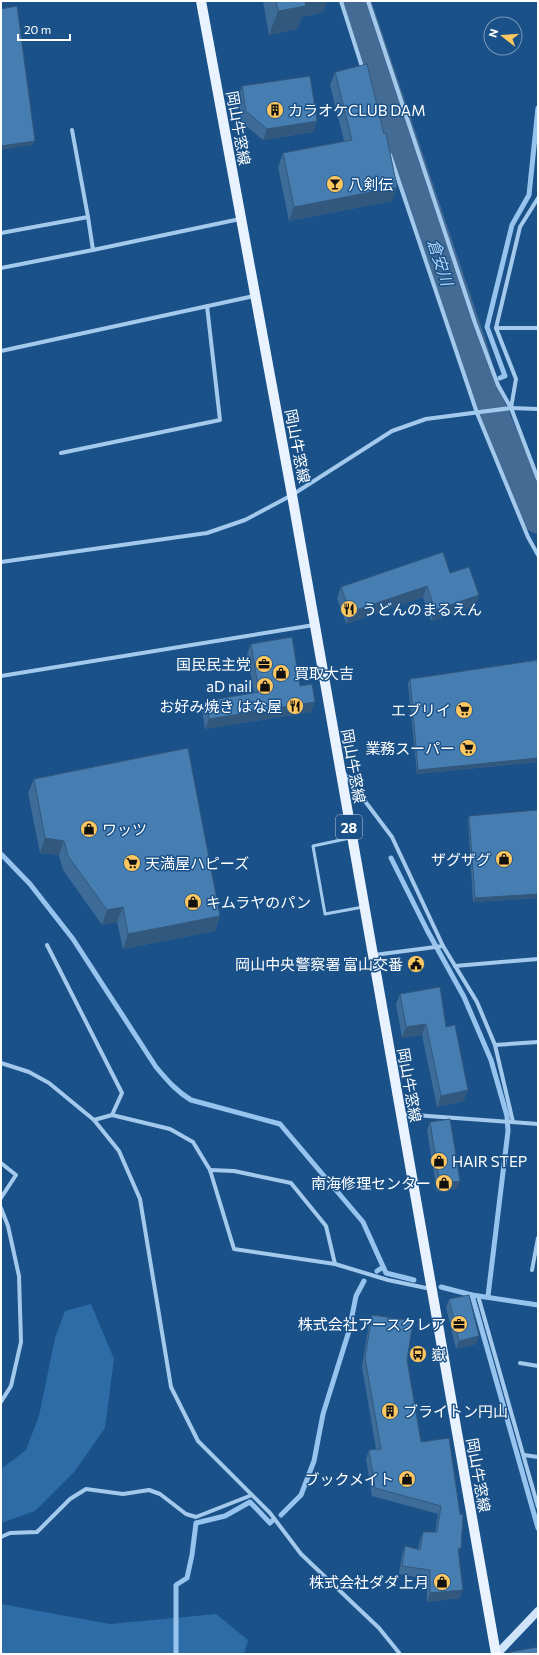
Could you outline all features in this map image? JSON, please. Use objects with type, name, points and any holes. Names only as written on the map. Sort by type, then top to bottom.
[{"type":"main road","name":"岡山牛窓線","points":[[201,1],[254,296],[292,495],[363,908],[497,1654]]},
{"type":"main road","points":[[497,1654],[538,1611]]},
{"type":"street","points":[[341,1],[365,77]]},
{"type":"street","points":[[368,1],[478,330],[498,385],[511,408],[538,479]]},
{"type":"street","points":[[72,130],[93,250]]},
{"type":"street","points":[[389,152],[477,413],[528,537],[538,555]]},
{"type":"street","points":[[511,408],[516,379],[496,328],[520,227],[538,198]]},
{"type":"street","points":[[1,233],[88,217]]},
{"type":"street","points":[[1,268],[240,219]]},
{"type":"street","points":[[1,350],[254,296]]},
{"type":"street","points":[[61,453],[220,420],[207,306]]},
{"type":"street","points":[[496,328],[538,328]]},
{"type":"street","points":[[1,562],[207,533],[245,520],[292,495],[392,431],[426,419],[484,413],[511,408],[538,409]]},
{"type":"street","points":[[1,676],[314,625]]},
{"type":"street","points":[[338,765],[392,837],[438,946],[455,966],[477,1002],[495,1045],[510,1122]]},
{"type":"street","points":[[46,945],[122,1093],[112,1115]]},
{"type":"street","points":[[372,955],[438,946]]},
{"type":"street","points":[[455,966],[538,959]]},
{"type":"street","points":[[495,1045],[538,1042]]},
{"type":"street","points":[[1,1063],[29,1072],[49,1083],[94,1120],[118,1151],[140,1199],[171,1387],[198,1441],[270,1513],[301,1554],[379,1628],[400,1654]]},
{"type":"street","points":[[400,1114],[538,1124]]},
{"type":"street","points":[[94,1120],[112,1115],[170,1129],[193,1142],[210,1170],[234,1249],[335,1264],[388,1280],[431,1289]]},
{"type":"street","points":[[1,1163],[16,1175],[1,1198]]},
{"type":"street","points":[[210,1170],[234,1171],[291,1183],[326,1226],[335,1264]]},
{"type":"street","points":[[1,1208],[8,1226],[19,1276],[21,1342],[11,1386],[1,1402]]},
{"type":"street","points":[[532,1270],[538,1238]]},
{"type":"street","points":[[479,1299],[538,1508]]},
{"type":"street","points":[[520,1363],[538,1366]]},
{"type":"street","points":[[524,1455],[538,1457]]},
{"type":"street","points":[[1,1537],[10,1533],[37,1532],[70,1499],[86,1489],[124,1494],[149,1490],[160,1494],[186,1514],[196,1517],[252,1495]]},
{"type":"lane","points":[[351,838],[313,846],[325,914],[363,908]]},
{"type":"shaded area","points":[[91,1304],[114,1359],[105,1428],[75,1471],[35,1511],[1,1523],[1,1469],[26,1450],[39,1416],[55,1338],[65,1311]]},
{"type":"shaded area","points":[[1,1604],[110,1624],[216,1614],[248,1640],[244,1654],[1,1654]]},
{"type":"building","points":[[276,1],[305,1],[306,6],[278,11]]},
{"type":"building","points":[[17,6],[35,141],[1,146],[1,9]]},
{"type":"building","points":[[367,64],[384,134],[386,133],[397,187],[294,207],[283,153],[352,140],[335,72]]},
{"type":"building","name":"カラオケCLUB DAM","points":[[310,76],[317,121],[267,129],[246,111],[242,86]]},
{"type":"building","points":[[443,552],[450,573],[469,567],[479,595],[435,610],[427,586],[350,612],[341,587]]},
{"type":"building","points":[[292,637],[300,686],[312,684],[315,702],[209,719],[206,701],[259,692],[251,644]]},
{"type":"building","points":[[538,660],[538,758],[418,770],[410,679]]},
{"type":"building","name":"天満屋ハピーズ","points":[[188,748],[220,916],[128,934],[123,907],[107,910],[68,856],[64,841],[45,838],[34,779]]},
{"type":"building","name":"ザグザグ","points":[[538,810],[538,894],[475,898],[469,816]]},
{"type":"building","points":[[440,987],[446,1027],[455,1025],[468,1090],[441,1096],[426,1024],[406,1027],[400,994]]},
{"type":"building","points":[[450,1119],[460,1181],[440,1184],[430,1122]]},
{"type":"building","points":[[469,1295],[479,1336],[459,1341],[449,1299]]},
{"type":"building","points":[[372,1315],[413,1321],[407,1360],[421,1442],[449,1438],[460,1514],[463,1515],[461,1548],[458,1549],[463,1590],[430,1593],[430,1570],[402,1566],[405,1546],[420,1550],[423,1532],[437,1532],[441,1506],[375,1488],[369,1450],[381,1449],[365,1358]]},
{"type":"building","points":[[538,1647],[538,1654],[511,1654],[510,1652]]},
{"type":"waterway","name":"倉安川","points":[[355,1],[471,345],[487,400],[538,518]]},
{"type":"waterway","points":[[500,378],[505,376],[487,327],[512,225],[529,195],[538,108]]},
{"type":"waterway","points":[[483,384],[491,381]]},
{"type":"waterway","points":[[1,854],[30,884],[73,939],[156,1067],[172,1085],[191,1100],[280,1124],[363,1222],[386,1273],[414,1280]]},
{"type":"waterway","points":[[391,858],[427,930],[464,997],[491,1060],[507,1116],[508,1131],[488,1296]]},
{"type":"waterway","points":[[377,1271],[383,1267]]},
{"type":"waterway","points":[[281,1515],[301,1495],[314,1461],[323,1414],[349,1331],[356,1296],[364,1281]]},
{"type":"waterway","points":[[441,1287],[472,1295],[538,1305]]},
{"type":"waterway","points":[[472,1295],[538,1528]]},
{"type":"waterway","points":[[176,1654],[176,1585],[187,1578],[192,1555],[196,1523],[225,1516],[250,1502],[270,1523],[272,1521]]},
{"type":"place","name":"カラオケCLUB DAM","points":[[275,110]]},
{"type":"place","name":"八剣伝","points":[[335,184]]},
{"type":"place","name":"うどんのまるえん","points":[[349,609]]},
{"type":"place","name":"国民民主党","points":[[264,664]]},
{"type":"place","name":"買取大吉","points":[[281,673]]},
{"type":"place","name":"aD nail","points":[[265,686]]},
{"type":"place","name":"お好み焼き はな屋","points":[[295,706]]},
{"type":"place","name":"エブリイ","points":[[464,710]]},
{"type":"place","name":"業務スーパー","points":[[468,748]]},
{"type":"place","name":"ワッツ","points":[[89,829]]},
{"type":"place","name":"ザグザグ","points":[[504,859]]},
{"type":"place","name":"天満屋ハピーズ","points":[[132,863]]},
{"type":"place","name":"キムラヤのパン","points":[[193,902]]},
{"type":"place","name":"岡山中央警察署 富山交番","points":[[416,964]]},
{"type":"place","name":"HAIR STEP","points":[[439,1161]]},
{"type":"place","name":"南海修理センター","points":[[444,1183]]},
{"type":"place","name":"株式会社アースクレア","points":[[459,1324]]},
{"type":"place","name":"嶽","points":[[418,1354]]},
{"type":"place","name":"ブライトン円山","points":[[390,1411]]},
{"type":"place","name":"ブックメイト","points":[[407,1479]]},
{"type":"place","name":"株式会社ダダ上月","points":[[442,1582]]}]
